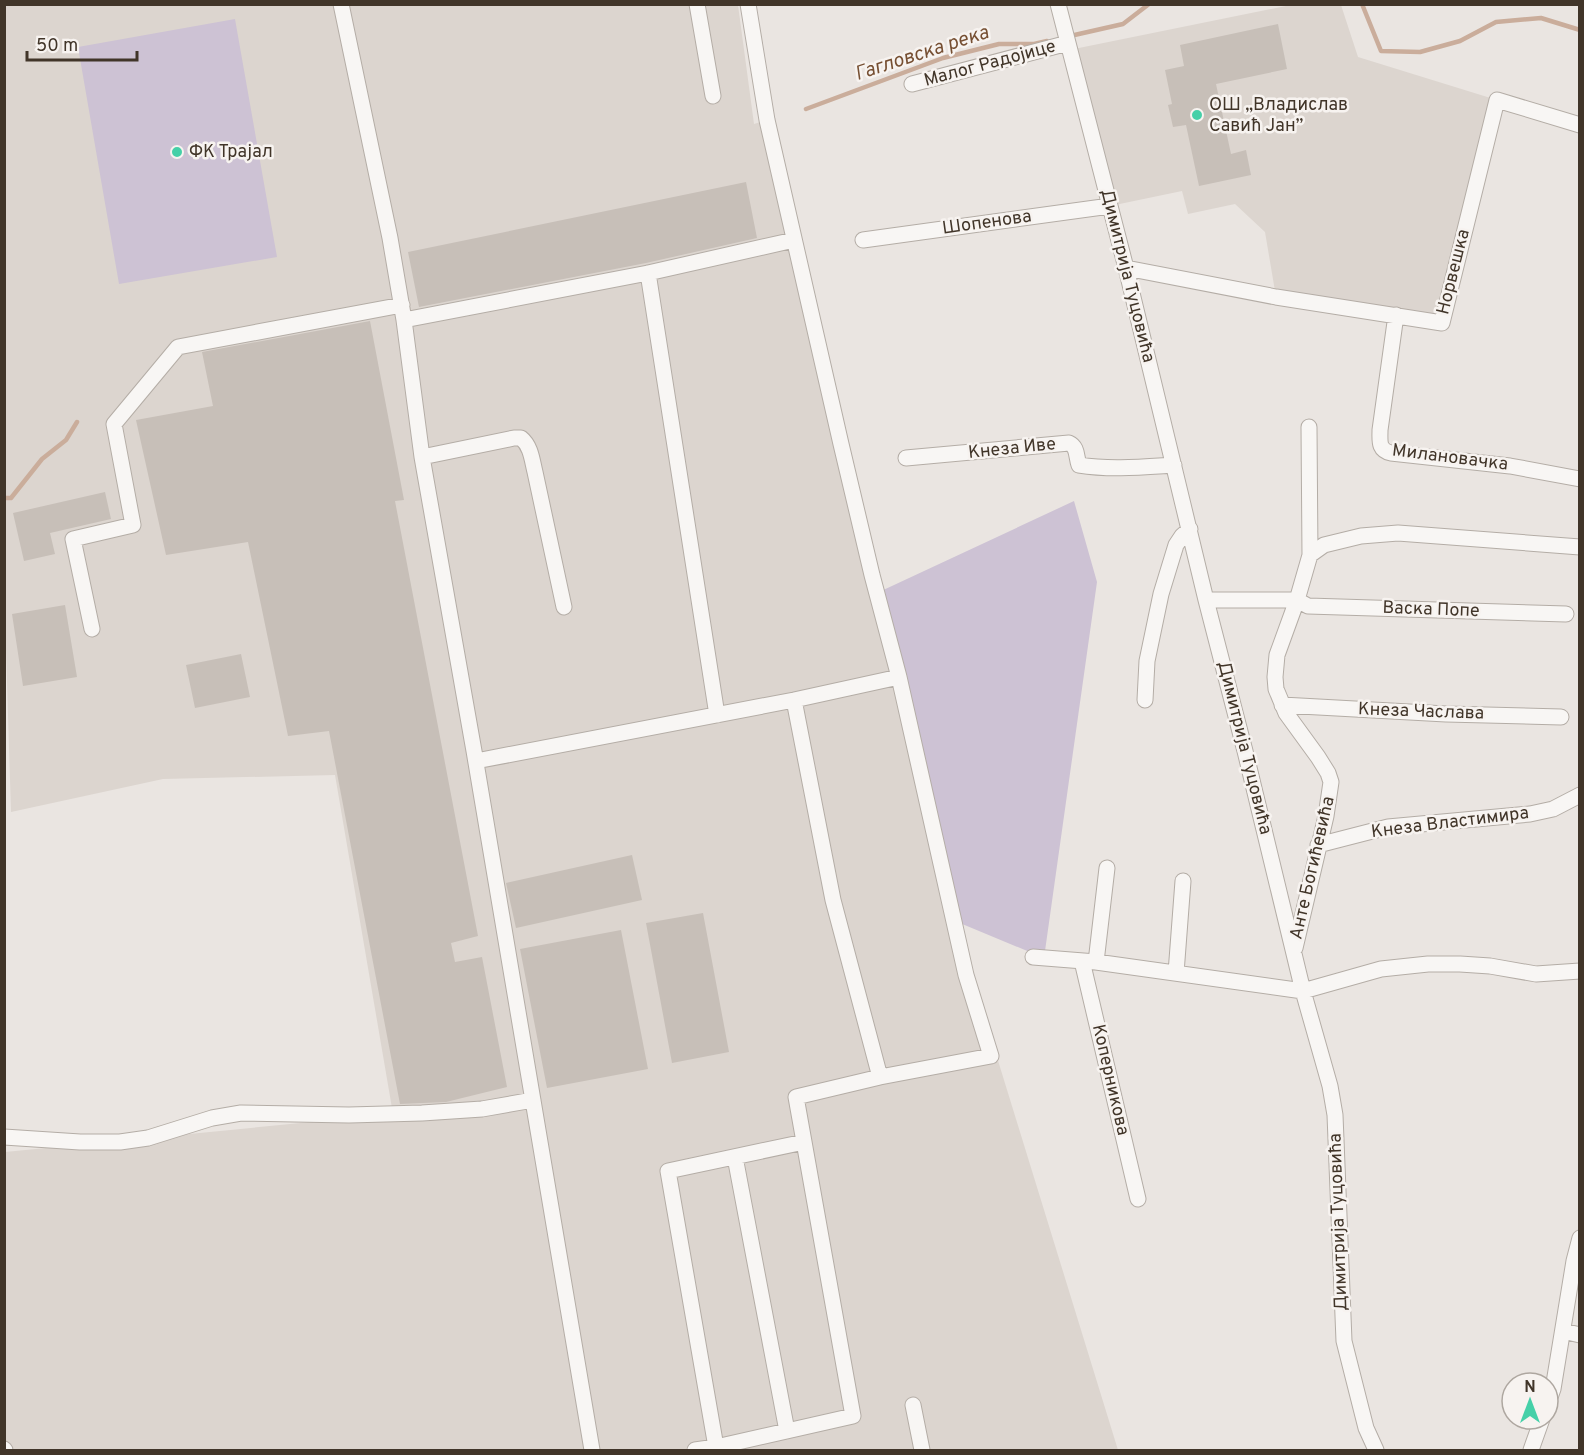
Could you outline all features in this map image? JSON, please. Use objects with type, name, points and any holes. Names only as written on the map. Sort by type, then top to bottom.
[{"type":"street","points":[[341,4],[388,228],[403,313],[422,457],[476,761],[592,1450]]},
{"type":"street","points":[[697,4],[714,96]]},
{"type":"street","points":[[695,1450],[853,1416],[796,1097],[880,1077],[992,1056],[966,975],[899,677],[872,575],[794,240],[767,120],[748,4]]},
{"type":"street","name":"Димитрија Туцовића","points":[[1058,4],[1126,268],[1303,991],[1330,1086],[1335,1115],[1344,1341],[1366,1428],[1376,1450]]},
{"type":"street","name":"Малог Радојице","points":[[912,84],[1068,46]]},
{"type":"street","name":"Норвешка","points":[[1126,268],[1276,297],[1442,323],[1497,100],[1580,125]]},
{"type":"street","name":"Шопенова","points":[[863,240],[1110,206]]},
{"type":"street","points":[[92,629],[73,539],[133,525],[114,424],[178,346],[403,313],[648,273],[794,240]]},
{"type":"street","points":[[648,273],[717,715]]},
{"type":"street","name":"Милановачка","points":[[1396,315],[1380,430],[1380,446],[1383,450],[1391,453],[1510,465],[1580,479]]},
{"type":"street","name":"Анте Богићевића","points":[[1294,951],[1326,816],[1331,782],[1318,757],[1286,713],[1276,689],[1275,677],[1276,655],[1297,600],[1310,555],[1309,427]]},
{"type":"street","points":[[422,457],[514,438],[521,438],[526,442],[535,472],[564,607]]},
{"type":"street","name":"Кнеза Иве","points":[[906,458],[1070,443],[1074,445],[1079,465],[1131,467],[1174,465]]},
{"type":"street","points":[[1145,700],[1147,661],[1161,594],[1176,546],[1190,529]]},
{"type":"street","points":[[1310,555],[1324,545],[1362,536],[1398,533],[1580,547]]},
{"type":"street","name":"Васка Попе","points":[[1206,600],[1297,600],[1308,606],[1566,614]]},
{"type":"street","points":[[476,761],[794,700],[899,677]]},
{"type":"street","points":[[794,700],[833,900],[880,1077]]},
{"type":"street","name":"Кнеза Часлава","points":[[1282,705],[1562,717]]},
{"type":"street","name":"Кнеза Властимира","points":[[1318,845],[1388,827],[1530,814],[1553,809],[1580,795]]},
{"type":"street","name":"Коперникова","points":[[1107,868],[1089,962],[1138,1199]]},
{"type":"street","points":[[1176,974],[1183,880]]},
{"type":"street","points":[[1033,957],[1089,962],[1303,991],[1381,969],[1428,964],[1490,966],[1536,974],[1580,970]]},
{"type":"street","points":[[4,1137],[68,1142],[120,1142],[148,1138],[212,1118],[241,1113],[338,1115],[422,1113],[483,1110],[533,1100]]},
{"type":"street","points":[[716,1447],[668,1171],[804,1142]]},
{"type":"street","points":[[735,1157],[787,1431]]},
{"type":"street","points":[[1556,1371],[1574,1261],[1580,1238]]},
{"type":"street","points":[[1563,1331],[1580,1335]]},
{"type":"street","points":[[913,1405],[922,1450]]},
{"type":"street","points":[[1531,1450],[1538,1431]]},
{"type":"shaded area","points":[[5,5],[738,5],[754,124],[767,120],[955,921],[1118,1450],[5,1450],[5,1152],[393,1114],[335,775],[163,779],[11,812],[4,585]]},
{"type":"shaded area","points":[[1291,5],[1341,5],[1358,57],[1497,100],[1442,323],[1276,297],[1265,232],[1235,204],[1188,214],[1182,191],[1110,206],[1069,50]]},
{"type":"shaded area","name":"ФК Трајал","points":[[235,19],[277,257],[119,284],[78,47]]},
{"type":"shaded area","points":[[1074,501],[1097,582],[1044,958],[955,921],[879,592]]},
{"type":"building","name":"ОШ „Владислав Савић Јан”","points":[[1278,24],[1287,69],[1216,84],[1231,154],[1246,150],[1251,175],[1199,186],[1186,125],[1173,127],[1168,105],[1172,104],[1165,70],[1184,66],[1180,45]]},
{"type":"building","points":[[746,182],[757,238],[646,263],[419,307],[408,252]]},
{"type":"building","points":[[370,321],[404,500],[395,501],[478,936],[451,943],[455,962],[482,957],[507,1087],[446,1102],[400,1104],[329,731],[288,736],[248,542],[166,555],[136,420],[213,406],[202,352]]},
{"type":"building","points":[[105,492],[111,519],[50,533],[55,554],[24,561],[13,513]]},
{"type":"building","points":[[65,605],[77,677],[23,686],[12,614]]},
{"type":"building","points":[[241,654],[250,697],[195,708],[186,665]]},
{"type":"building","points":[[632,855],[642,900],[516,928],[506,883]]},
{"type":"building","points":[[703,913],[729,1052],[672,1063],[646,923]]},
{"type":"building","points":[[621,930],[648,1069],[547,1088],[520,949]]},
{"type":"waterway","name":"Гагловска река","points":[[1070,36],[1123,24],[1149,4]]},
{"type":"waterway","name":"Гагловска река","points":[[1362,4],[1381,51],[1420,52],[1460,41],[1496,22],[1541,18],[1580,30]]},
{"type":"waterway","name":"Гагловска река","points":[[806,109],[943,58],[999,44],[1034,44],[1047,41]]},
{"type":"waterway","name":"Гагловска река","points":[[4,498],[11,498],[42,459],[66,440],[77,422]]},
{"type":"place","name":"ОШ „Владислав Савић Јан”","points":[[1197,115]]},
{"type":"place","name":"ФК Трајал","points":[[177,152]]}]
